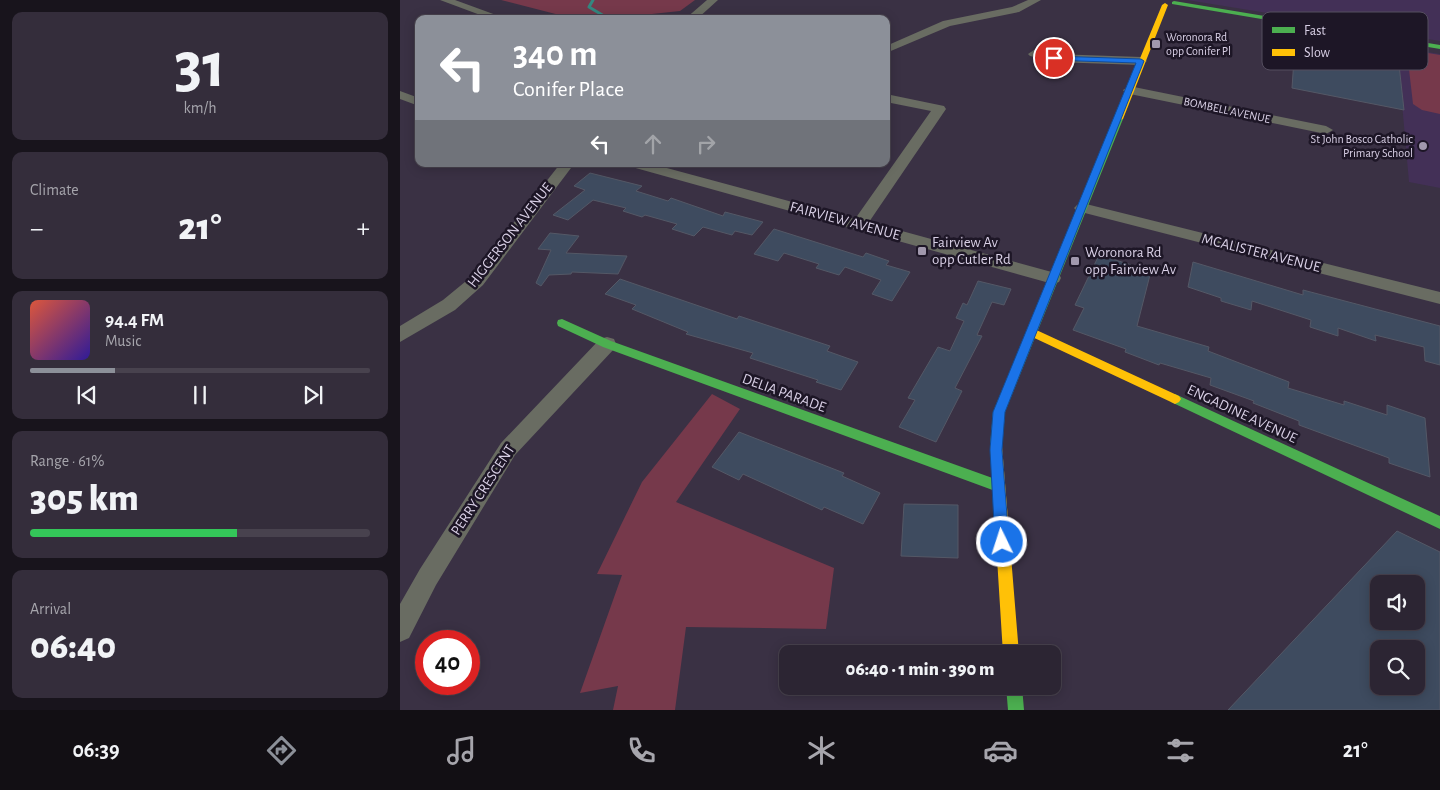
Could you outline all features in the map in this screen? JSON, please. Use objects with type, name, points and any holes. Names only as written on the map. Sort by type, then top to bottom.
[{"type":"street","points":[[445,0],[490,15]]},
{"type":"street","points":[[695,15],[713,0]]},
{"type":"street","points":[[890,48],[947,23],[1015,10],[1036,0]]},
{"type":"street","points":[[1010,645],[998,486],[996,430],[999,412],[1130,90],[1163,1],[1262,17]]},
{"type":"street","points":[[1034,54],[1054,58],[1141,61]]},
{"type":"street","name":"BOMBELL AVENUE","points":[[1130,90],[1326,130]]},
{"type":"street","points":[[400,95],[415,101]]},
{"type":"street","points":[[859,225],[939,109],[890,99]]},
{"type":"street","name":"HIGGERSON AVENUE","points":[[400,335],[449,305],[477,281],[565,167]]},
{"type":"street","name":"FAIRVIEW AVENUE","points":[[648,167],[1053,278]]},
{"type":"street","name":"MCALISTER AVENUE","points":[[1082,208],[1440,298]]},
{"type":"street","name":"DELIA PARADE","points":[[562,323],[607,344],[998,486]]},
{"type":"street","name":"ENGADINE AVENUE","points":[[1032,332],[1440,523]]},
{"type":"street","name":"PERRY CRESCENT","points":[[400,630],[428,577],[508,449],[607,344]]},
{"type":"street","points":[[1015,695],[1016,710]]},
{"type":"shaded area","points":[[501,0],[695,0],[680,11],[642,15],[559,15]]},
{"type":"shaded area","points":[[1187,0],[1440,0],[1440,41],[1428,39],[1428,12],[1262,12]]},
{"type":"shaded area","name":"St John Bosco Catholic Primary School","points":[[1428,52],[1440,54],[1440,188],[1409,182],[1399,70],[1428,70]]},
{"type":"shaded area","points":[[1428,53],[1440,55],[1440,114],[1422,110],[1413,104],[1409,70],[1428,70]]},
{"type":"shaded area","points":[[712,394],[740,409],[676,502],[834,568],[826,629],[686,627],[675,710],[613,710],[618,686],[580,693],[622,575],[597,574],[642,482]]},
{"type":"building","points":[[1293,70],[1400,70],[1404,110],[1292,88]]},
{"type":"building","points":[[590,173],[642,186],[636,191],[668,201],[671,198],[723,216],[725,212],[763,222],[752,235],[735,231],[732,235],[703,227],[694,236],[672,229],[677,224],[645,215],[642,217],[623,211],[626,208],[593,200],[568,220],[553,215],[585,190],[574,186]]},
{"type":"building","points":[[774,229],[863,257],[866,253],[889,261],[886,265],[910,272],[892,301],[872,294],[881,280],[845,267],[839,275],[816,268],[819,264],[784,253],[778,261],[754,254]]},
{"type":"building","points":[[550,233],[579,236],[566,253],[627,256],[618,274],[572,272],[571,274],[549,275],[541,286],[536,283],[551,250],[538,249]]},
{"type":"building","points":[[1099,255],[1151,271],[1137,326],[1209,347],[1208,351],[1289,382],[1288,388],[1344,405],[1344,401],[1387,415],[1387,405],[1425,418],[1430,477],[1389,463],[1389,458],[1299,425],[1299,421],[1253,403],[1254,401],[1210,385],[1211,378],[1160,363],[1159,365],[1125,352],[1126,349],[1073,330],[1084,308],[1075,305]]},
{"type":"building","points":[[1193,262],[1303,295],[1303,290],[1440,326],[1440,365],[1425,361],[1424,347],[1375,335],[1376,341],[1338,328],[1338,336],[1310,327],[1311,320],[1252,301],[1251,310],[1221,301],[1221,298],[1188,287]]},
{"type":"building","points":[[620,279],[737,319],[739,316],[830,346],[827,351],[858,362],[841,390],[816,382],[818,380],[750,358],[753,353],[686,334],[688,332],[632,309],[636,305],[605,294]]},
{"type":"building","points":[[978,281],[1011,289],[1004,305],[992,302],[977,335],[982,336],[955,388],[962,391],[936,442],[899,427],[915,400],[908,398],[938,347],[950,351],[964,321],[956,318],[963,303],[967,305]]},
{"type":"building","points":[[739,432],[844,473],[842,476],[880,493],[863,524],[824,507],[822,510],[743,474],[739,480],[712,467]]},
{"type":"building","points":[[904,504],[958,505],[958,558],[901,556]]},
{"type":"building","points":[[1397,531],[1440,552],[1440,710],[1228,710]]},
{"type":"waterway","points":[[593,0],[589,7],[602,15]]},
{"type":"traffic: fast","points":[[1174,3],[1262,18]]},
{"type":"traffic: fast","points":[[1428,45],[1440,47]]},
{"type":"traffic: fast","points":[[996,446],[999,412],[1119,119]]},
{"type":"traffic: fast","points":[[562,323],[607,344],[998,486]]},
{"type":"traffic: fast","points":[[1175,399],[1440,523]]},
{"type":"traffic: fast","points":[[1015,695],[1016,710]]},
{"type":"traffic: slow","points":[[1119,119],[1165,5]]},
{"type":"traffic: slow","points":[[1032,332],[1175,399]]},
{"type":"traffic: slow","points":[[996,446],[1010,645]]},
{"type":"place","name":"Woronora Rd opp Conifer Pl","points":[[1156,44]]},
{"type":"place","name":"St John Bosco Catholic Primary School","points":[[1423,146]]},
{"type":"place","name":"Fairview Av opp Cutler Rd","points":[[922,251]]},
{"type":"place","name":"Woronora Rd opp Fairview Av","points":[[1075,261]]},
{"type":"route","points":[[1002,542],[996,450],[996,430],[999,412],[1141,61],[1054,58]]}]
